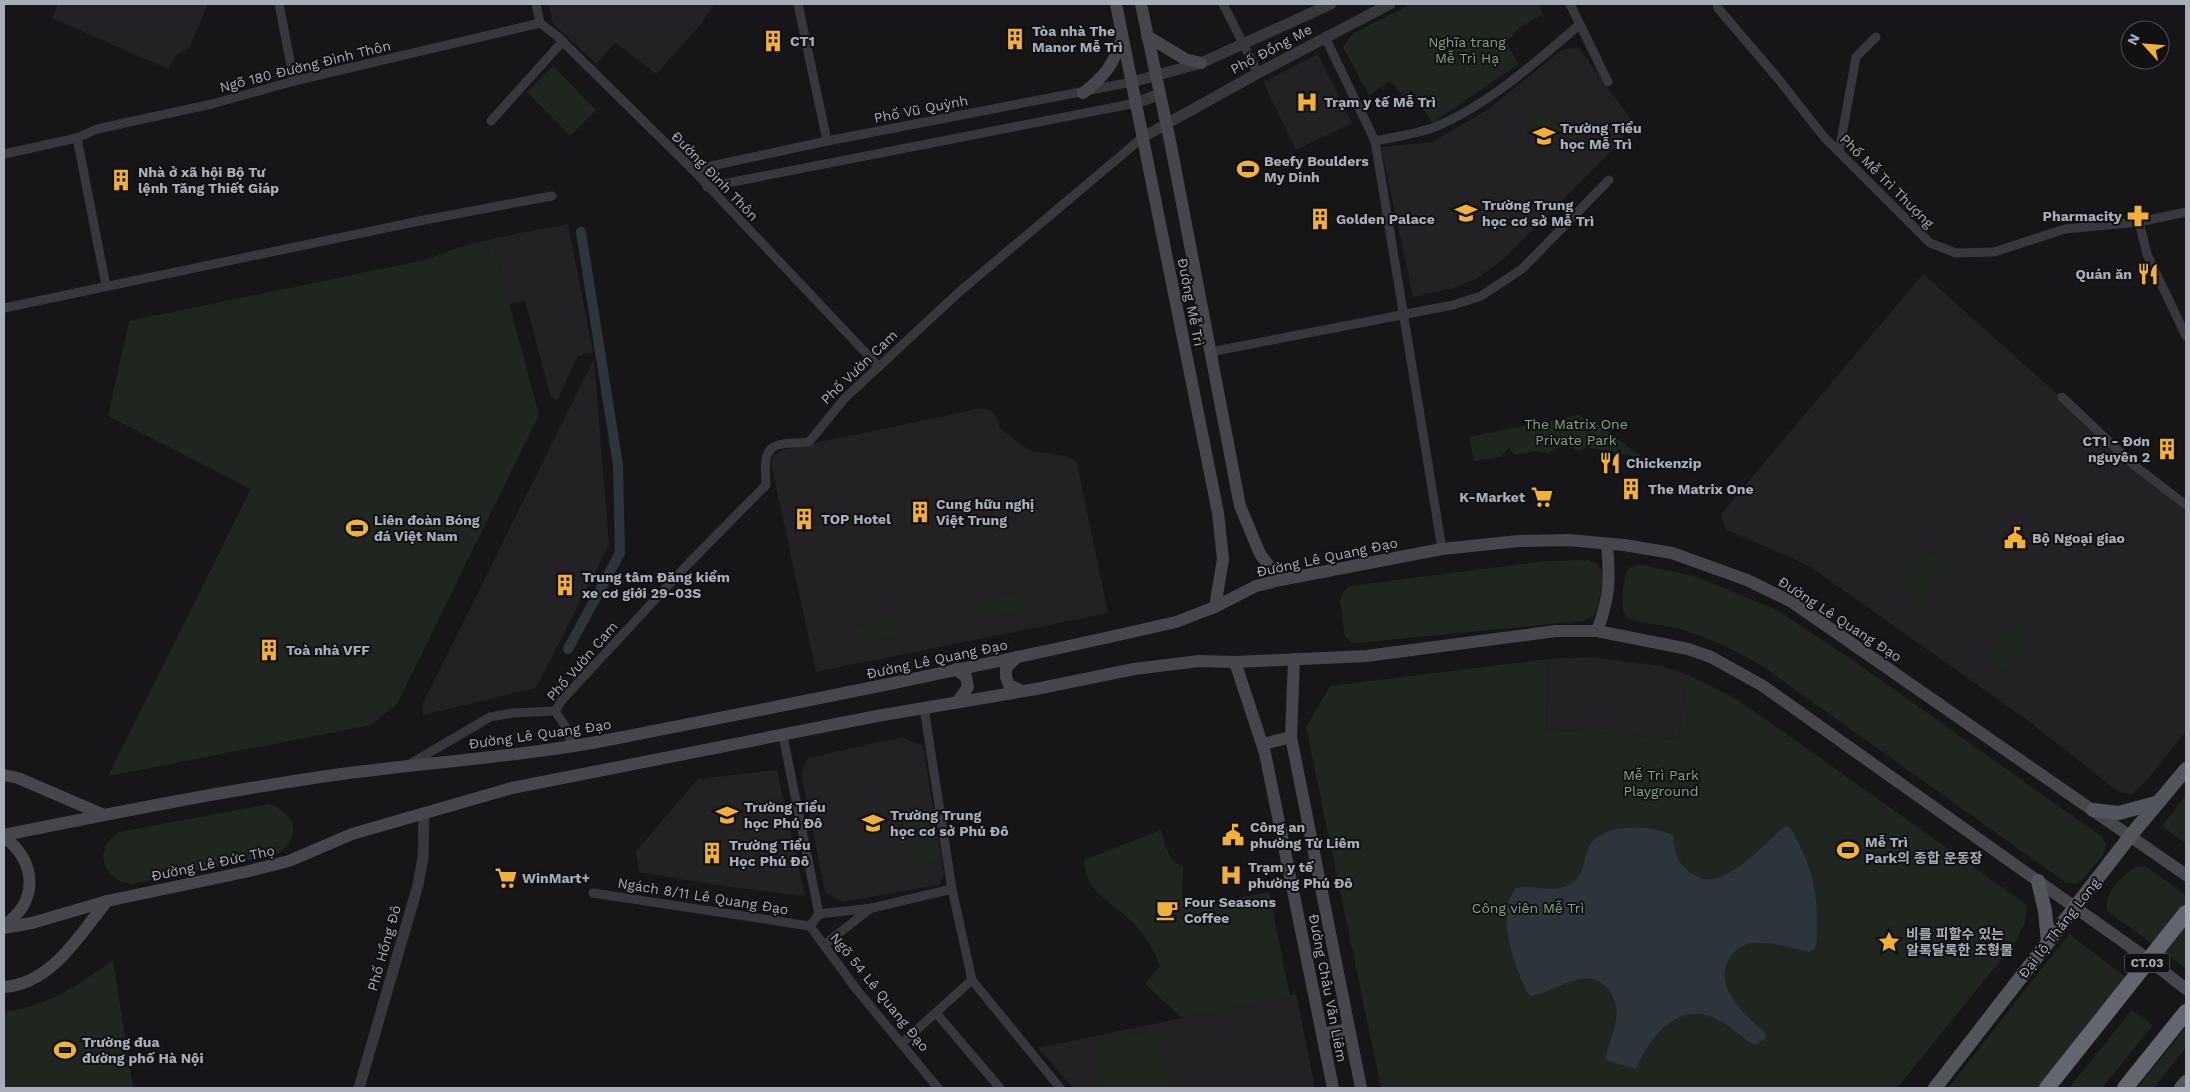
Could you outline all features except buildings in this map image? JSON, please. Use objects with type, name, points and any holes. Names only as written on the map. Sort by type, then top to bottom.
[{"type":"highway","name":"CT.03","points":[[2047,1088],[2186,914]]},
{"type":"highway","points":[[2125,1088],[2186,1012]]},
{"type":"main road","name":"Đường Mễ Trì","points":[[1116,4],[1218,513],[1223,559],[1215,607]]},
{"type":"main road","name":"Đường Mễ Trì","points":[[1141,4],[1166,122],[1241,508],[1260,554],[1280,580]]},
{"type":"main road","points":[[1083,93],[1102,78],[1108,70],[1123,35]]},
{"type":"main road","points":[[1147,36],[1185,59],[1202,63]]},
{"type":"main road","points":[[1218,513],[1241,508]]},
{"type":"main road","name":"Đường Lê Quang Đạo","points":[[406,766],[572,745],[846,694],[1176,622],[1215,607],[1256,586],[1280,580],[1442,549],[1519,541],[1558,540],[1654,550],[1700,562],[1747,580],[1792,602],[2131,835],[2186,875]]},
{"type":"main road","points":[[1597,631],[1607,605],[1609,587],[1607,544]]},
{"type":"main road","points":[[424,814],[512,788],[958,701],[1134,670],[1199,661],[1235,662],[1366,656],[1556,631],[1597,631],[1688,649],[1731,668],[1763,686],[2145,957],[2186,989]]},
{"type":"main road","points":[[1017,657],[1006,668],[1006,677],[1009,685],[1022,691]]},
{"type":"main road","name":"Đường Châu Văn Liêm","points":[[1294,659],[1291,737],[1361,1088]]},
{"type":"main road","name":"Đường Châu Văn Liêm","points":[[1235,662],[1263,744],[1333,1088]]},
{"type":"main road","points":[[956,669],[966,677],[968,687],[958,701]]},
{"type":"main road","points":[[1263,744],[1291,737]]},
{"type":"main road","points":[[4,836],[104,815],[285,782],[406,766]]},
{"type":"main road","name":"Đại lộ Thăng Long","points":[[1934,1088],[2131,835],[2186,769]]},
{"type":"main road","points":[[4,775],[18,778],[104,815]]},
{"type":"main road","points":[[2093,810],[2119,813],[2160,801]]},
{"type":"main road","name":"Đường Lê Đức Thọ","points":[[4,927],[32,923],[107,901],[289,861],[352,834],[424,814]]},
{"type":"main road","points":[[4,836],[15,845],[24,858],[30,874],[29,890],[24,906],[4,927]]},
{"type":"main road","points":[[2038,881],[2046,911],[2048,942]]},
{"type":"main road","points":[[4,987],[35,978],[55,965],[107,901]]},
{"type":"main road","points":[[1322,1034],[1349,1029]]},
{"type":"main road","points":[[2181,1088],[2186,1082]]},
{"type":"street","points":[[279,4],[294,81]]},
{"type":"street","points":[[536,4],[540,23]]},
{"type":"street","points":[[798,4],[827,142]]},
{"type":"street","points":[[1223,4],[1258,73]]},
{"type":"street","name":"Phố Đồng Me","points":[[1155,76],[1202,63],[1331,4]]},
{"type":"street","name":"Phố Đồng Me","points":[[1143,137],[1166,122],[1377,7],[1390,4]]},
{"type":"street","points":[[1570,4],[1608,82]]},
{"type":"street","name":"Phố Mễ Trì Thượng","points":[[1717,4],[1718,8],[1755,54],[1780,80],[1824,137],[1930,243],[1956,253],[1994,252],[2065,229],[2140,222],[2186,212]]},
{"type":"street","name":"Ngõ 180 Đường Đình Thôn","points":[[4,154],[77,138],[97,129],[212,104],[294,81],[540,23]]},
{"type":"street","name":"Đường Đình Thôn","points":[[540,23],[563,41],[693,170],[706,187],[879,367]]},
{"type":"street","points":[[1375,141],[1434,127],[1488,98],[1529,68],[1579,25]]},
{"type":"street","points":[[1325,37],[1375,141],[1442,549]]},
{"type":"street","points":[[1839,152],[1856,57],[1876,37]]},
{"type":"street","points":[[490,121],[563,41]]},
{"type":"street","name":"Phố Vũ Quỳnh","points":[[693,170],[827,142],[1083,93],[1155,76]]},
{"type":"street","points":[[706,187],[1136,103],[1160,94]]},
{"type":"street","name":"Phố Vườn Cam","points":[[572,745],[564,726],[554,711],[562,700],[689,563],[766,485],[764,459],[768,451],[778,444],[809,442],[840,403],[958,292],[1143,137]]},
{"type":"street","points":[[77,138],[106,286]]},
{"type":"street","points":[[1210,352],[1402,314],[1453,306],[1481,296],[1522,269],[1609,180]]},
{"type":"street","points":[[4,308],[424,220],[552,196]]},
{"type":"street","points":[[2140,222],[2147,254],[2186,336]]},
{"type":"street","points":[[2062,397],[2135,466],[2186,505]]},
{"type":"street","points":[[924,708],[952,889],[972,980],[1060,1088]]},
{"type":"street","points":[[406,766],[490,717],[512,713],[554,711]]},
{"type":"street","points":[[782,736],[819,914]]},
{"type":"street","name":"Phố Hồng Đô","points":[[360,1088],[418,885],[423,858],[424,814]]},
{"type":"street","points":[[810,926],[819,914],[872,908],[952,889]]},
{"type":"street","name":"Ngách 8/11 Lê Quang Đạo","points":[[592,893],[810,926]]},
{"type":"street","points":[[824,945],[872,908]]},
{"type":"street","name":"Ngõ 54 Lê Quang Đạo","points":[[810,926],[857,990],[938,1088]]},
{"type":"street","points":[[902,1043],[972,980]]},
{"type":"street","points":[[936,1013],[1000,1088]]},
{"type":"shaded area","points":[[58,4],[208,4],[189,48],[175,56],[168,69],[52,18]]},
{"type":"shaded area","points":[[549,4],[714,4],[702,23],[656,74],[615,42],[597,64],[553,24]]},
{"type":"shaded area","points":[[1578,47],[1633,122],[1619,143],[1502,260],[1476,279],[1453,288],[1413,297],[1381,147],[1432,142],[1487,110],[1562,50]]},
{"type":"shaded area","name":"Trạm y tế Mễ Trì","points":[[1318,54],[1352,123],[1296,150],[1263,82]]},
{"type":"shaded area","points":[[568,224],[593,352],[578,356],[557,400],[551,397],[525,301],[509,304],[492,239]]},
{"type":"shaded area","points":[[1923,274],[2066,402],[2186,504],[2186,731],[2149,778],[2131,795],[2116,790],[2027,720],[1809,566],[1725,529],[1721,514]]},
{"type":"shaded area","points":[[594,359],[609,545],[536,688],[423,715],[422,705]]},
{"type":"shaded area","points":[[982,408],[989,410],[995,415],[1000,428],[1022,446],[1034,451],[1069,457],[1077,463],[1108,613],[816,672],[771,464],[773,455],[783,450]]},
{"type":"shaded area","points":[[1592,657],[1661,666],[1688,675],[1678,739],[1546,729],[1548,659]]},
{"type":"shaded area","name":"Trường Trung học cơ sở Phú Đô","points":[[902,737],[923,746],[944,873],[939,885],[842,902],[825,892],[801,773],[808,758]]},
{"type":"shaded area","name":"Trường Tiểu học Phú Đô","points":[[777,770],[805,896],[730,887],[639,872],[636,851],[698,779]]},
{"type":"shaded area","points":[[1787,826],[1791,829],[1803,851],[1813,882],[1817,917],[1815,948],[1810,952],[1770,943],[1748,944],[1732,954],[1725,968],[1725,979],[1733,1000],[1766,1034],[1766,1038],[1755,1045],[1720,1021],[1706,1015],[1692,1014],[1680,1017],[1659,1033],[1642,1056],[1636,1069],[1605,1060],[1617,1011],[1612,995],[1602,984],[1588,978],[1567,983],[1537,995],[1531,996],[1527,992],[1512,954],[1507,926],[1507,912],[1510,899],[1516,888],[1554,889],[1573,883],[1580,873],[1590,845],[1597,838],[1606,832],[1629,828],[1653,829],[1673,835],[1677,857],[1683,866],[1702,879],[1713,879],[1735,869]]},
{"type":"shaded area","points":[[1296,994],[1315,1088],[1073,1088],[1038,1048]]},
{"type":"green space","name":"Nghĩa trang Mễ Trì Hạ","points":[[1411,4],[1538,4],[1543,14],[1519,28],[1506,43],[1519,64],[1432,123],[1412,90],[1403,96],[1390,81],[1369,95],[1343,47],[1352,34]]},
{"type":"green space","points":[[553,66],[596,110],[570,136],[527,92]]},
{"type":"green space","points":[[1541,111],[1561,131],[1549,144],[1529,124]]},
{"type":"green space","name":"Liên đoàn Bóng đá Việt Nam","points":[[492,239],[539,415],[397,704],[371,725],[108,776],[251,489],[108,416],[129,321],[425,260],[460,247]]},
{"type":"green space","name":"The Matrix One Private Park","points":[[1578,415],[1603,428],[1643,458],[1586,447],[1579,451],[1563,447],[1548,453],[1536,451],[1515,455],[1509,448],[1500,457],[1474,461],[1469,437]]},
{"type":"green space","points":[[1933,555],[1947,565],[1919,600],[1899,584],[1920,559]]},
{"type":"green space","points":[[1589,560],[1600,568],[1602,575],[1601,587],[1594,616],[1583,621],[1357,643],[1350,641],[1345,636],[1340,601],[1343,592],[1350,586],[1545,561]]},
{"type":"green space","points":[[1638,564],[1697,577],[1777,610],[1851,659],[2101,836],[2106,844],[2103,855],[2082,880],[2075,884],[2065,882],[1762,666],[1701,636],[1667,626],[1639,622],[1626,617],[1622,600],[1625,578],[1629,568]]},
{"type":"green space","points":[[1022,593],[1023,604],[1019,610],[984,618],[981,601]]},
{"type":"green space","points":[[894,619],[896,635],[862,641],[855,635],[853,627]]},
{"type":"green space","points":[[2014,624],[2027,634],[2028,641],[2006,671],[1988,656]]},
{"type":"green space","name":"Công viên Mễ Trì","points":[[1548,659],[1546,729],[1678,739],[1688,675],[1731,696],[1764,718],[2027,905],[2025,922],[2016,941],[1897,1088],[1381,1088],[1306,727],[1330,686]]},
{"type":"green space","points":[[2186,795],[2186,844],[2162,826]]},
{"type":"green space","points":[[270,804],[286,814],[293,826],[291,840],[278,854],[132,884],[121,882],[107,870],[103,854],[111,838],[120,832]]},
{"type":"green space","points":[[931,808],[941,860],[915,865],[905,813]]},
{"type":"green space","points":[[1161,830],[1170,856],[1183,866],[1182,899],[1212,904],[1269,892],[1290,996],[1182,1018],[1145,984],[1160,966],[1155,955],[1138,929],[1102,896],[1089,881],[1084,860]]},
{"type":"green space","points":[[2138,866],[2148,868],[2186,895],[2186,968],[2107,911],[2108,898],[2115,885],[2127,873]]},
{"type":"green space","points":[[2069,934],[2131,981],[2044,1088],[1948,1088]]},
{"type":"green space","name":"Trường đua đường phố Hà Nội","points":[[113,960],[133,1088],[4,1088],[4,1012],[48,1000],[88,978]]},
{"type":"green space","points":[[2132,1010],[2153,1025],[2102,1088],[2069,1088]]},
{"type":"green space","points":[[2186,1027],[2186,1047],[2154,1088],[2137,1088]]},
{"type":"green space","points":[[1160,1030],[1170,1088],[1104,1088],[1096,1051],[1099,1043]]},
{"type":"waterway","points":[[568,649],[620,553],[618,465],[581,232]]},
{"type":"place","name":"Tòa nhà The Manor Mễ Trì","points":[[1015,39]]},
{"type":"place","name":"CT1","points":[[773,41]]},
{"type":"place","name":"Trạm y tế Mễ Trì","points":[[1307,102]]},
{"type":"place","name":"Trường Tiểu học Mễ Trì","points":[[1544,136]]},
{"type":"place","name":"Beefy Boulders My Dinh","points":[[1248,169]]},
{"type":"place","name":"Nhà ở xã hội Bộ Tư lệnh Tăng Thiết Giáp","points":[[121,180]]},
{"type":"place","name":"Trường Trung học cơ sở Mễ Trì","points":[[1466,213]]},
{"type":"place","name":"Pharmacity","points":[[2138,216]]},
{"type":"place","name":"Golden Palace","points":[[1320,219]]},
{"type":"place","name":"Quán ăn","points":[[2148,274]]},
{"type":"place","name":"CT1 - Đơn nguyên 2","points":[[2167,449]]},
{"type":"place","name":"Chickenzip","points":[[1610,463]]},
{"type":"place","name":"The Matrix One","points":[[1631,489]]},
{"type":"place","name":"K-Market","points":[[1542,497]]},
{"type":"place","name":"Cung hữu nghị Việt Trung","points":[[920,512]]},
{"type":"place","name":"TOP Hotel","points":[[804,519]]},
{"type":"place","name":"Liên đoàn Bóng đá Việt Nam","points":[[357,528]]},
{"type":"place","name":"Bộ Ngoại giao","points":[[2015,538]]},
{"type":"place","name":"Trung tâm Đăng kiểm xe cơ giới 29-03S","points":[[565,585]]},
{"type":"place","name":"Toà nhà VFF","points":[[269,650]]},
{"type":"place","name":"Trường Tiểu học Phú Đô","points":[[727,815]]},
{"type":"place","name":"Trường Trung học cơ sở Phú Đô","points":[[873,823]]},
{"type":"place","name":"Công an phường Từ Liêm","points":[[1233,835]]},
{"type":"place","name":"Mễ Trì Park의 종합 운동장","points":[[1848,850]]},
{"type":"place","name":"Trường Tiểu Học Phú Đô","points":[[712,853]]},
{"type":"place","name":"Trạm y tế phường Phú Đô","points":[[1231,875]]},
{"type":"place","name":"WinMart+","points":[[506,878]]},
{"type":"place","name":"Four Seasons Coffee","points":[[1167,910]]},
{"type":"place","name":"비를 피할수 있는 알록달록한 조형물","points":[[1889,942]]},
{"type":"place","name":"Trường đua đường phố Hà Nội","points":[[65,1050]]},
{"type":"park label","name":"Mễ Trì Park Playground","points":[[1661,784]]}]
